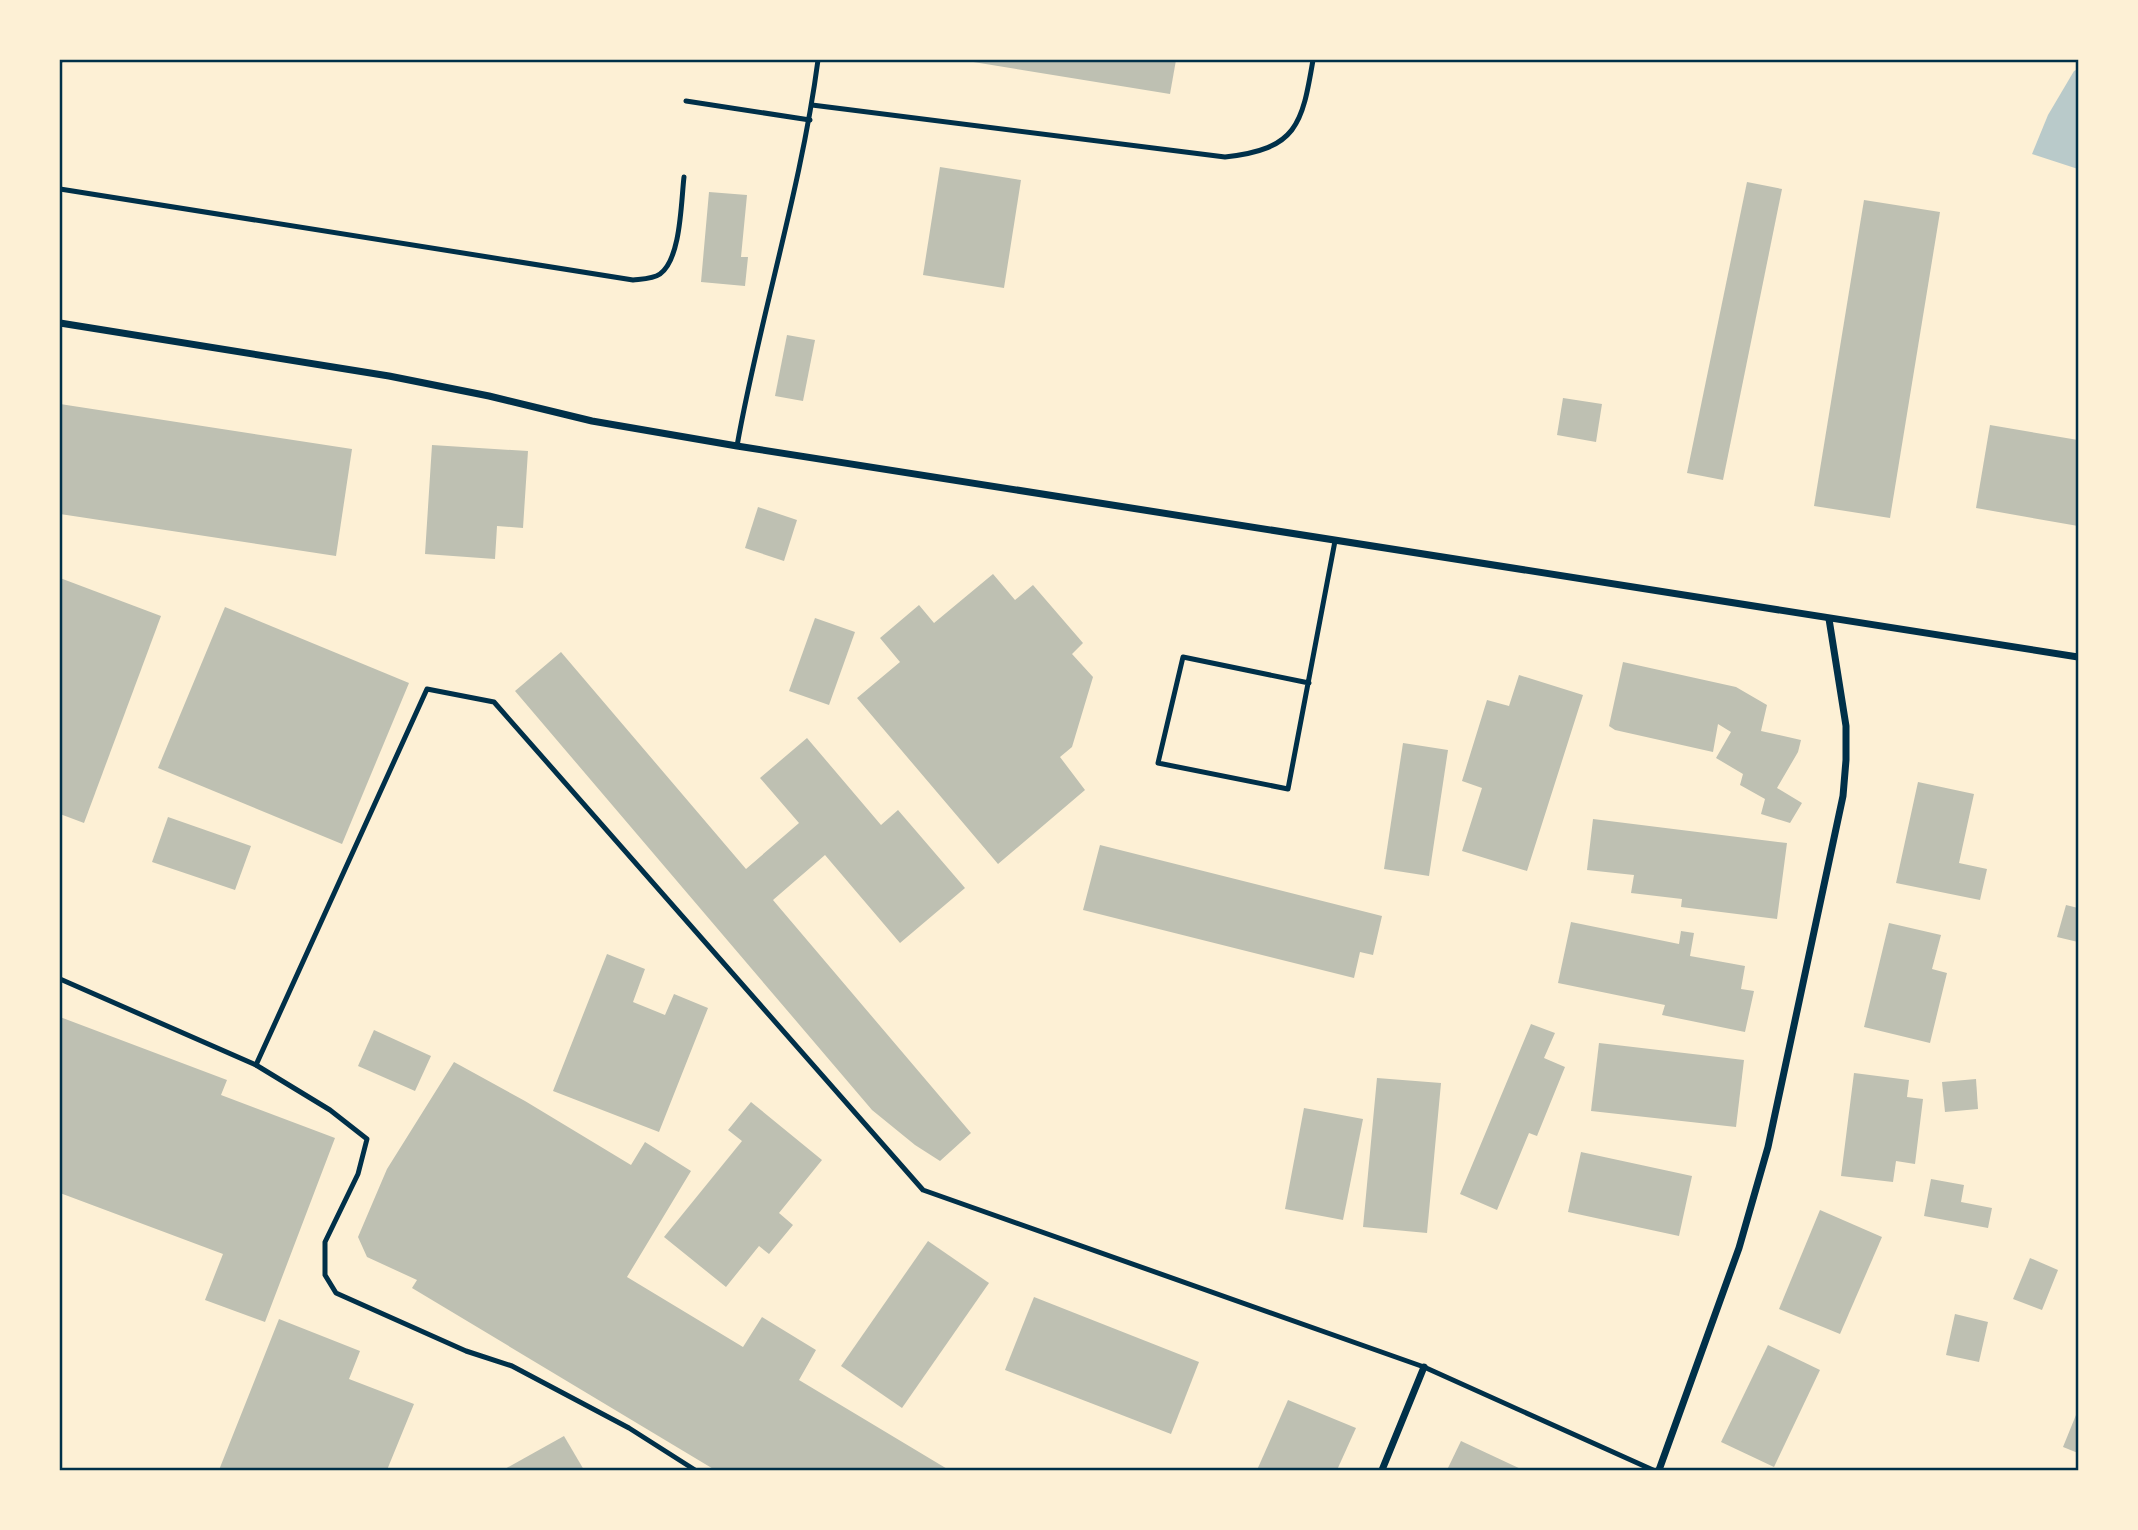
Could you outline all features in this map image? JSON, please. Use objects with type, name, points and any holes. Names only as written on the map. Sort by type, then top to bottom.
[{"type":"street","points":[[60,323],[388,376],[489,396],[592,421],[737,446],[2078,657]]},
{"type":"street","points":[[1659,1471],[1739,1248],[1768,1147],[1843,796],[1846,726],[1829,619]]},
{"type":"street","points":[[1382,1471],[1424,1367]]},
{"type":"lane","points":[[737,446],[749,375],[810,120],[818,60]]},
{"type":"lane","points":[[812,105],[1225,157],[1255,153],[1279,144],[1295,126],[1306,103],[1313,60]]},
{"type":"lane","points":[[686,101],[810,120]]},
{"type":"lane","points":[[60,189],[633,280],[658,276],[674,254],[684,177]]},
{"type":"lane","points":[[1309,683],[1183,657],[1158,763],[1288,789],[1309,683],[1335,541]]},
{"type":"lane","points":[[256,1065],[427,690],[494,702],[923,1190],[1424,1367],[1653,1471]]},
{"type":"lane","points":[[60,979],[256,1065],[331,1110],[366,1139],[358,1174],[325,1242],[326,1275],[336,1293],[466,1351],[512,1366],[629,1428],[695,1471]]},
{"type":"shaded area","points":[[2078,69],[2078,169],[2032,154],[2048,115],[2074,71]]},
{"type":"building","points":[[961,60],[1176,60],[1170,94]]},
{"type":"building","points":[[940,167],[1021,180],[1004,288],[923,275]]},
{"type":"building","points":[[1747,182],[1782,189],[1723,480],[1687,473]]},
{"type":"building","points":[[709,192],[747,195],[741,257],[748,257],[745,286],[701,282]]},
{"type":"building","points":[[1864,200],[1940,212],[1890,518],[1814,506]]},
{"type":"building","points":[[787,335],[815,340],[803,401],[775,396]]},
{"type":"building","points":[[1563,398],[1602,404],[1596,442],[1557,435]]},
{"type":"building","points":[[60,404],[352,449],[336,556],[60,514]]},
{"type":"building","points":[[1990,425],[2078,440],[2078,526],[1976,508]]},
{"type":"building","points":[[432,445],[528,451],[523,528],[497,526],[495,559],[425,554]]},
{"type":"building","points":[[758,507],[797,520],[784,561],[745,548]]},
{"type":"building","points":[[993,574],[1015,600],[1033,585],[1083,643],[1072,654],[1093,677],[1072,747],[1060,757],[1085,790],[998,864],[857,698],[900,662],[880,638],[919,605],[934,623]]},
{"type":"building","points":[[60,578],[161,616],[84,823],[60,814]]},
{"type":"building","points":[[225,607],[409,683],[342,844],[158,768]]},
{"type":"building","points":[[815,618],[855,632],[829,705],[789,691]]},
{"type":"building","points":[[561,652],[746,869],[799,823],[760,778],[807,738],[881,825],[898,810],[965,888],[900,943],[825,855],[773,900],[971,1133],[940,1161],[915,1145],[872,1110],[515,691]]},
{"type":"building","points":[[1623,662],[1736,687],[1767,705],[1761,731],[1801,740],[1798,752],[1777,788],[1802,803],[1790,823],[1761,814],[1765,799],[1740,785],[1743,774],[1716,758],[1731,732],[1718,724],[1713,752],[1615,730],[1609,726]]},
{"type":"building","points":[[1519,675],[1583,695],[1527,871],[1462,851],[1482,788],[1462,781],[1487,700],[1509,706]]},
{"type":"building","points":[[1403,743],[1448,750],[1429,876],[1384,869]]},
{"type":"building","points":[[1918,782],[1974,794],[1959,863],[1987,869],[1980,900],[1896,883]]},
{"type":"building","points":[[168,817],[251,846],[235,890],[152,862]]},
{"type":"building","points":[[1593,819],[1787,843],[1777,919],[1681,907],[1682,899],[1631,893],[1634,875],[1587,870]]},
{"type":"building","points":[[1100,845],[1382,916],[1373,955],[1360,952],[1354,978],[1083,910]]},
{"type":"building","points":[[2066,905],[2078,908],[2078,942],[2057,937]]},
{"type":"building","points":[[1571,922],[1679,944],[1681,931],[1694,933],[1690,956],[1745,966],[1741,989],[1754,991],[1745,1032],[1662,1015],[1665,1005],[1558,983]]},
{"type":"building","points":[[1889,923],[1941,935],[1932,969],[1947,973],[1930,1043],[1864,1027]]},
{"type":"building","points":[[607,954],[645,969],[633,1002],[665,1015],[674,994],[708,1008],[659,1132],[553,1091]]},
{"type":"building","points":[[60,1017],[227,1080],[221,1095],[335,1138],[265,1322],[205,1300],[223,1254],[60,1193]]},
{"type":"building","points":[[1531,1024],[1555,1033],[1544,1058],[1565,1067],[1537,1136],[1529,1133],[1497,1210],[1460,1194]]},
{"type":"building","points":[[374,1030],[431,1056],[415,1091],[358,1066]]},
{"type":"building","points":[[1599,1043],[1744,1060],[1736,1127],[1591,1111]]},
{"type":"building","points":[[454,1062],[631,1165],[645,1142],[691,1171],[627,1277],[743,1347],[762,1317],[816,1350],[799,1380],[949,1470],[715,1470],[412,1288],[417,1280],[367,1257],[358,1237],[387,1169]]},
{"type":"building","points":[[1854,1073],[1909,1080],[1907,1097],[1923,1099],[1915,1164],[1896,1161],[1893,1182],[1841,1176]]},
{"type":"building","points":[[1377,1078],[1441,1083],[1427,1233],[1363,1227]]},
{"type":"building","points":[[1976,1079],[1978,1109],[1945,1112],[1942,1082]]},
{"type":"building","points":[[751,1102],[822,1160],[779,1213],[793,1225],[769,1254],[759,1246],[726,1287],[664,1237],[742,1141],[728,1130]]},
{"type":"building","points":[[1304,1108],[1363,1119],[1343,1220],[1285,1209]]},
{"type":"building","points":[[1581,1152],[1692,1176],[1679,1236],[1568,1212]]},
{"type":"building","points":[[1931,1179],[1964,1185],[1961,1202],[1992,1208],[1988,1228],[1924,1216]]},
{"type":"building","points":[[1820,1210],[1882,1237],[1840,1334],[1779,1309]]},
{"type":"building","points":[[928,1241],[989,1283],[902,1408],[841,1366]]},
{"type":"building","points":[[2030,1258],[2058,1270],[2042,1310],[2013,1299]]},
{"type":"building","points":[[1034,1297],[1199,1362],[1171,1434],[1005,1370]]},
{"type":"building","points":[[1955,1314],[1988,1322],[1979,1362],[1946,1355]]},
{"type":"building","points":[[279,1319],[360,1351],[349,1379],[414,1404],[387,1470],[219,1470]]},
{"type":"building","points":[[1768,1345],[1820,1370],[1774,1467],[1721,1442]]},
{"type":"building","points":[[1288,1400],[1356,1428],[1337,1470],[1257,1470]]},
{"type":"building","points":[[2078,1410],[2078,1453],[2063,1447]]},
{"type":"building","points":[[564,1436],[584,1470],[503,1470]]},
{"type":"building","points":[[1461,1441],[1523,1470],[1447,1470]]}]
